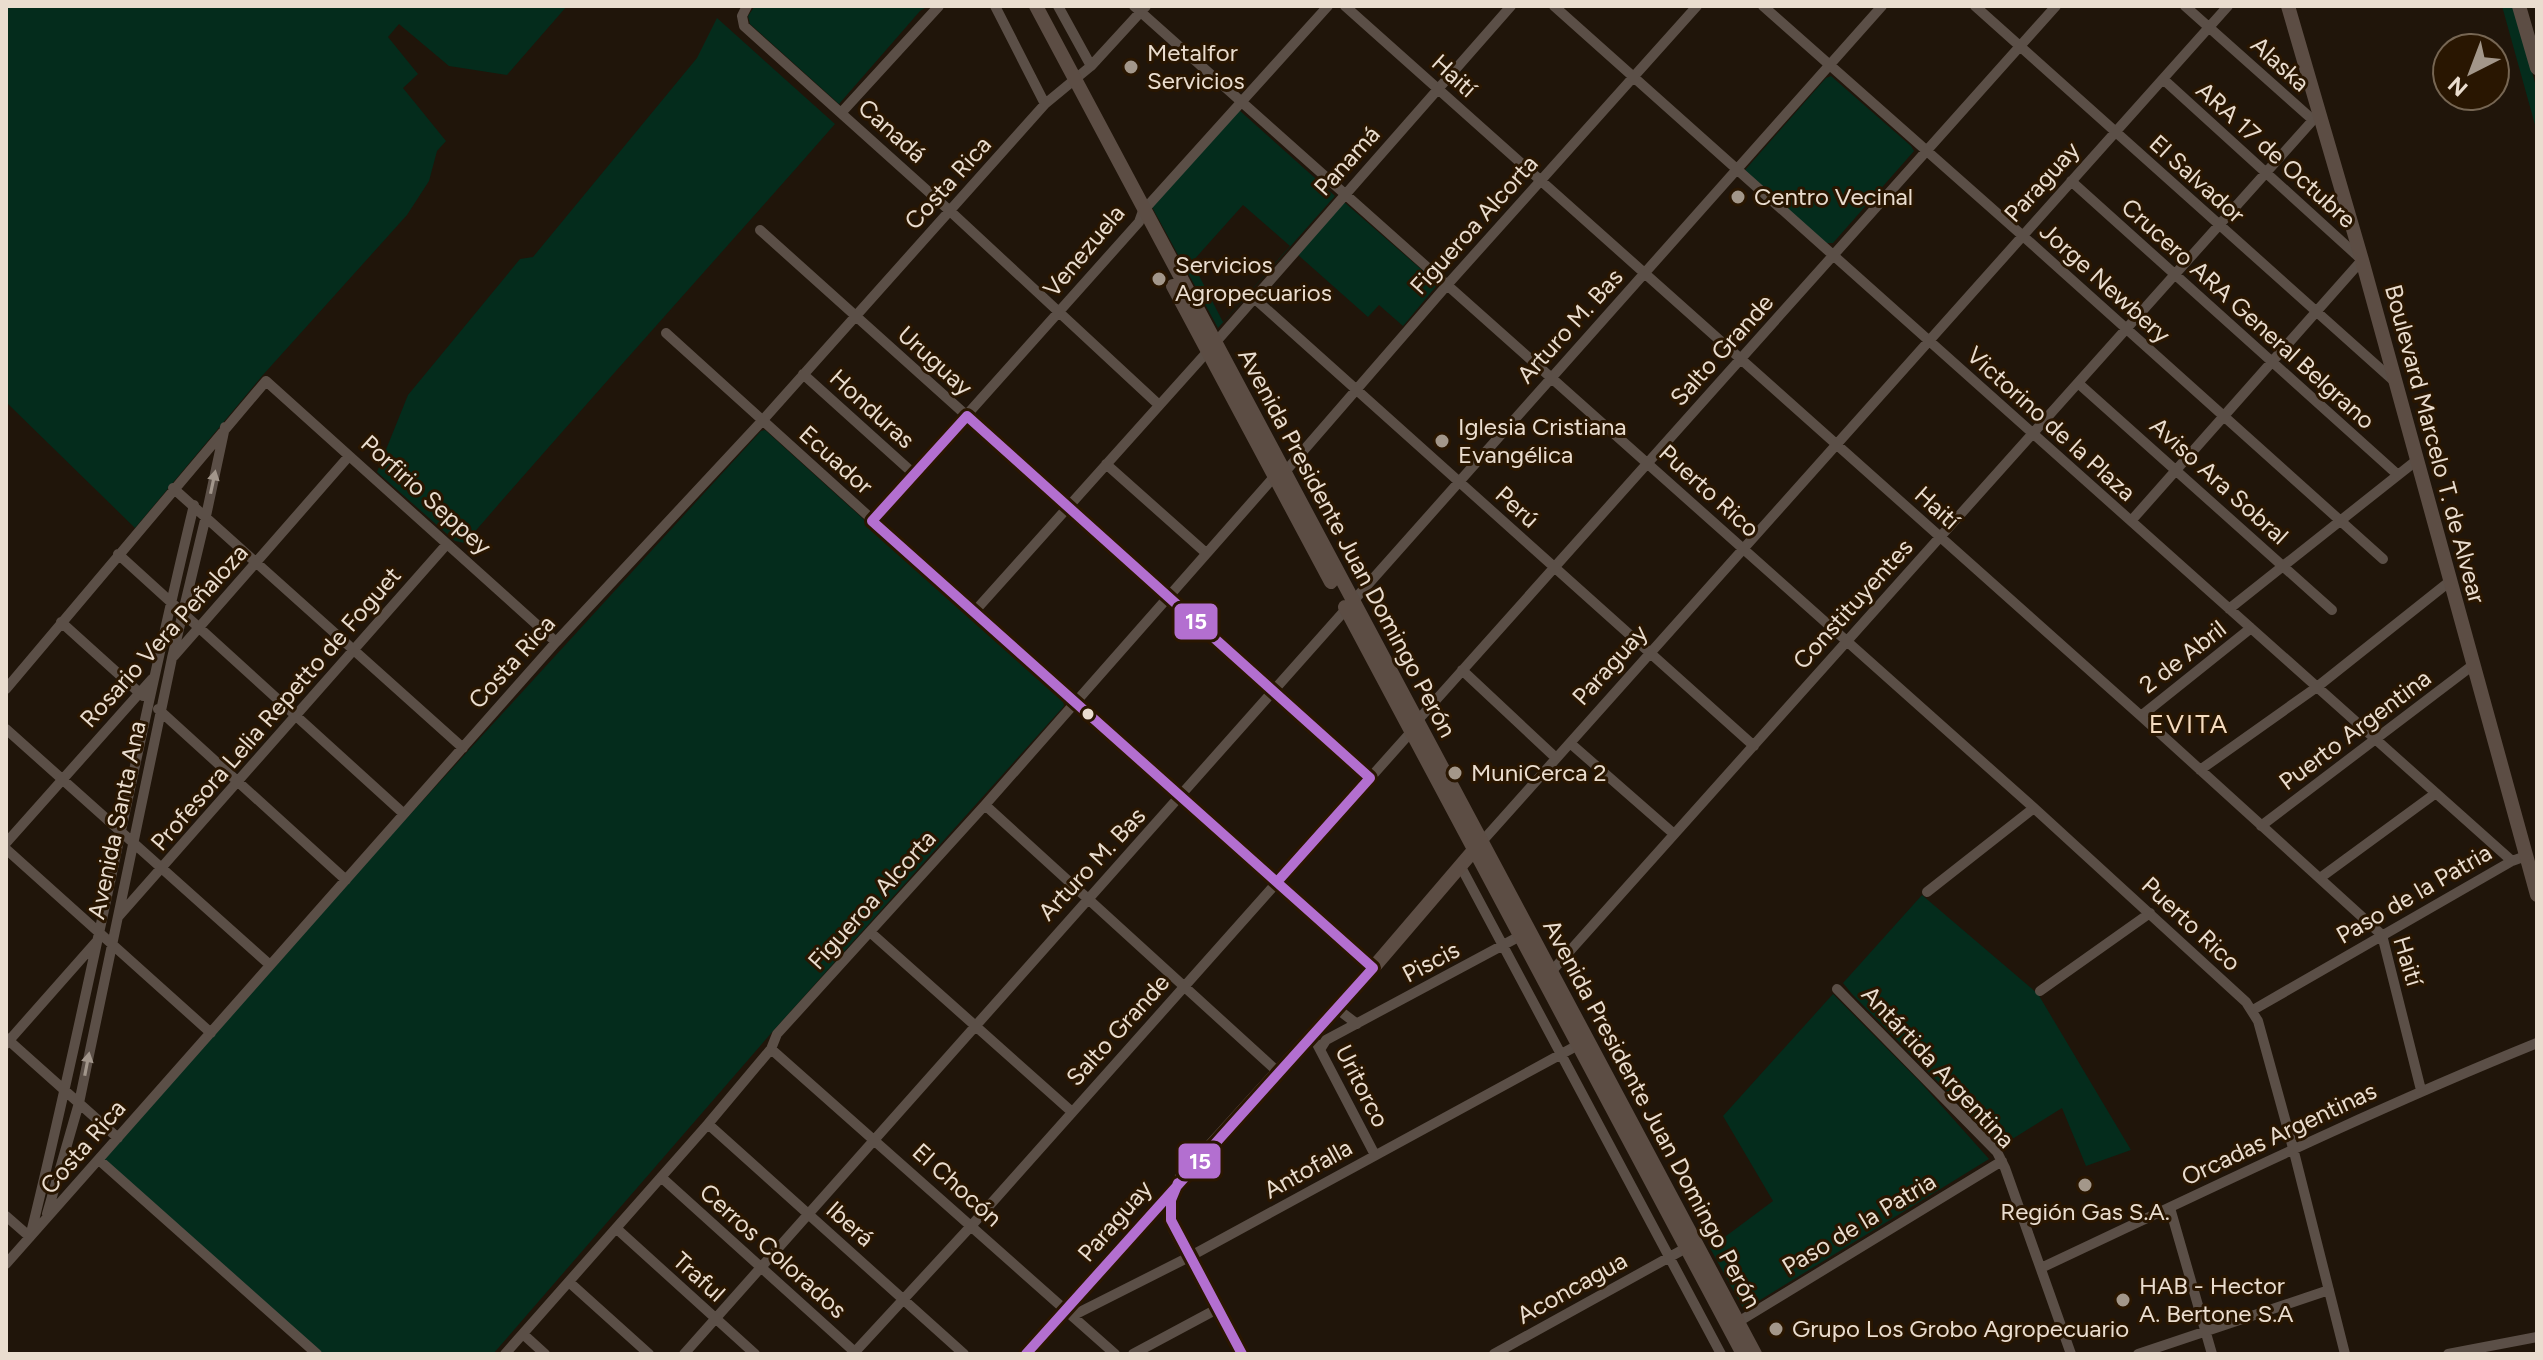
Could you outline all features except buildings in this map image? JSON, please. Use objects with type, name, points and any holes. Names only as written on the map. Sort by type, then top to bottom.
[{"type":"main road","name":"Avenida Presidente Juan Domingo Perón","points":[[1026,6],[1066,87],[1141,216],[1478,846],[1551,972],[1738,1322],[1743,1353]]},
{"type":"main road","name":"Avenida Presidente Juan Domingo Perón","points":[[1036,6],[1066,87]]},
{"type":"main road","name":"Boulevard Marcelo T. de Alvear","points":[[2288,6],[2317,119],[2362,260],[2473,665],[2519,859],[2537,895]]},
{"type":"main road","points":[[2519,6],[2537,68]]},
{"type":"main road","name":"Avenida Presidente Juan Domingo Perón","points":[[1478,846],[1520,936],[1743,1353]]},
{"type":"main road","name":"Paraguay","points":[[1178,1183],[1278,1072],[1315,1042],[1336,1008],[1478,846]]},
{"type":"main road","points":[[1178,1183],[1170,1212],[1175,1229],[1242,1354]]},
{"type":"street","points":[[841,113],[939,6]]},
{"type":"street","points":[[995,6],[1045,104]]},
{"type":"street","points":[[1058,6],[1091,66]]},
{"type":"street","name":"Venezuela","points":[[872,521],[1328,6]]},
{"type":"street","name":"Haití","points":[[1345,6],[2382,935],[2421,1090]]},
{"type":"street","name":"Panamá","points":[[974,612],[1511,6]]},
{"type":"street","name":"Victorino de la Plaza","points":[[1554,6],[2436,793],[2519,859]]},
{"type":"street","name":"Figueroa Alcorta","points":[[505,1354],[708,1124],[771,1049],[777,1034],[1697,6]]},
{"type":"street","name":"Jorge Newbery","points":[[1763,6],[2383,559]]},
{"type":"street","name":"Arturo M. Bas","points":[[684,1354],[1882,6]]},
{"type":"street","name":"El Salvador","points":[[1975,6],[2394,381]]},
{"type":"street","name":"Salto Grande","points":[[855,1353],[1185,987],[1462,670],[2056,6]]},
{"type":"street","name":"Alaska","points":[[2185,6],[2317,119]]},
{"type":"street","name":"Paraguay","points":[[1478,846],[2228,6]]},
{"type":"street","name":"Costa Rica","points":[[6,1264],[556,642],[762,421],[1045,104],[1091,66],[1140,8]]},
{"type":"street","name":"Puerto Rico","points":[[1140,8],[2034,808],[2253,1010]]},
{"type":"street","name":"Canadá","points":[[745,11],[744,26],[1159,405]]},
{"type":"street","name":"ARA 17 de Octubre","points":[[2163,79],[2362,260]]},
{"type":"street","name":"Constituyentes","points":[[1551,972],[2126,328],[2317,119]]},
{"type":"street","name":"Crucero ARA General Belgrano","points":[[2071,181],[2398,475]]},
{"type":"street","name":"Uruguay","points":[[760,230],[1370,778]]},
{"type":"street","points":[[2131,521],[2362,260]]},
{"type":"street","name":"Perú","points":[[1254,298],[1754,746]]},
{"type":"street","name":"Ecuador","points":[[666,333],[1373,968]]},
{"type":"street","name":"Honduras","points":[[803,374],[914,474]]},
{"type":"street","name":"Porfirio Seppey","points":[[225,427],[266,381],[556,642]]},
{"type":"street","name":"Aviso Ara Sobral","points":[[2078,383],[2332,610]]},
{"type":"street","points":[[6,689],[225,427]]},
{"type":"street","name":"Avenida Santa Ana","points":[[30,1237],[102,937],[115,920],[225,427]]},
{"type":"street","name":"Rosario Vera Peñaloza","points":[[6,843],[349,456]]},
{"type":"street","points":[[2229,609],[2417,460]]},
{"type":"street","points":[[1106,464],[1206,553]]},
{"type":"street","points":[[173,488],[463,748]]},
{"type":"street","name":"Avenida Santa Ana","points":[[45,1220],[79,1103],[120,830],[194,505]]},
{"type":"street","name":"Profesora Lelia Repetto de Foguet","points":[[115,920],[356,651],[447,544]]},
{"type":"street","points":[[118,554],[404,814]]},
{"type":"street","points":[[2200,770],[2317,687],[2449,582]]},
{"type":"street","points":[[61,622],[346,880]]},
{"type":"street","name":"2 de Abril","points":[[2141,716],[2251,628]]},
{"type":"street","name":"Puerto Argentina","points":[[2261,826],[2473,665]]},
{"type":"street","points":[[1462,670],[1556,758]]},
{"type":"street","points":[[6,729],[270,965]]},
{"type":"street","points":[[1570,743],[1674,834]]},
{"type":"street","points":[[2320,878],[2436,793]]},
{"type":"street","points":[[985,805],[1278,1072]]},
{"type":"street","points":[[1927,892],[2034,808]]},
{"type":"street","points":[[6,849],[211,1033]]},
{"type":"street","name":"Paso de la Patria","points":[[2253,1010],[2519,859]]},
{"type":"street","points":[[1461,867],[1721,1354]]},
{"type":"street","points":[[2040,991],[2150,913]]},
{"type":"street","points":[[870,932],[1072,1112]]},
{"type":"street","name":"Piscis","points":[[1315,1042],[1326,1040],[1357,1024],[1520,936]]},
{"type":"street","points":[[102,937],[7,1041],[118,1138]]},
{"type":"street","name":"Antártida Argentina","points":[[1837,989],[1990,1144],[2002,1161],[2071,1354]]},
{"type":"street","points":[[1336,1008],[1357,1024]]},
{"type":"street","points":[[2253,1010],[2293,1148],[2345,1354]]},
{"type":"street","name":"Uritorco","points":[[1315,1042],[1375,1155]]},
{"type":"street","name":"Orcadas Argentinas","points":[[2041,1268],[2293,1148],[2421,1090],[2537,1043]]},
{"type":"street","name":"Antofalla","points":[[1069,1313],[1189,1257],[1578,1045]]},
{"type":"street","name":"El Chocón","points":[[771,1049],[1115,1354]]},
{"type":"street","name":"Iberá","points":[[708,1124],[964,1354]]},
{"type":"street","points":[[99,1160],[317,1354]]},
{"type":"street","name":"Paso de la Patria","points":[[1738,1322],[2002,1161]]},
{"type":"street","name":"Cerros Colorados","points":[[661,1177],[855,1353]]},
{"type":"street","name":"Paraguay","points":[[1026,1354],[1069,1313],[1178,1183]]},
{"type":"street","points":[[2170,1208],[2212,1354]]},
{"type":"street","points":[[6,1216],[30,1237]]},
{"type":"street","name":"Traful","points":[[617,1229],[755,1354]]},
{"type":"street","name":"Aconcagua","points":[[1494,1354],[1686,1248]]},
{"type":"street","points":[[569,1282],[649,1354]]},
{"type":"street","points":[[2138,1354],[2329,1290]]},
{"type":"street","points":[[1133,1354],[1217,1309]]},
{"type":"street","points":[[523,1334],[545,1354]]},
{"type":"street","points":[[2448,1354],[2537,1337]]},
{"type":"green space","points":[[6,6],[567,6],[507,75],[449,66],[399,24],[388,37],[418,74],[403,88],[446,141],[437,151],[429,181],[407,215],[262,376],[135,528],[6,402]]},
{"type":"green space","points":[[755,6],[928,6],[920,11],[839,104],[750,24],[748,16]]},
{"type":"green space","points":[[2502,6],[2514,6],[2537,90],[2537,132],[2511,32]]},
{"type":"green space","points":[[717,18],[835,124],[465,543],[455,541],[377,472],[408,395],[520,259],[533,257],[697,58]]},
{"type":"green space","points":[[1831,76],[1914,151],[1833,243],[1824,243],[1745,170]]},
{"type":"green space","points":[[1239,110],[1335,196],[1218,328],[1152,207]],"holes":[[[1243,205],[1290,246],[1223,322],[1192,262]]]},
{"type":"green space","points":[[1344,202],[1438,284],[1403,326],[1379,305],[1368,317],[1297,254]]},
{"type":"green space","points":[[765,430],[1063,700],[1064,706],[773,1031],[493,1354],[318,1354],[102,1160],[350,880]]},
{"type":"green space","points":[[1922,895],[2038,994],[2131,1150],[2086,1166],[2062,1108],[2001,1146],[1852,994],[1843,983]]},
{"type":"green space","points":[[1833,994],[1922,1084],[1989,1159],[1744,1310],[1710,1248],[1773,1201],[1723,1116]]},
{"type":"transit line","name":"15","points":[[1277,882],[1370,778],[967,416],[872,521],[1373,968]]},
{"type":"transit line","name":"15","points":[[1026,1354],[1373,968]]},
{"type":"transit line","name":"15","points":[[1178,1183],[1171,1200],[1171,1220],[1242,1354]]},
{"type":"place","name":"Metalfor Servicios","points":[[1131,67]]},
{"type":"place","name":"Centro Vecinal","points":[[1738,197]]},
{"type":"place","name":"Servicios Agropecuarios","points":[[1159,279]]},
{"type":"place","name":"Iglesia Cristiana Evangélica","points":[[1442,441]]},
{"type":"place","name":"MuniCerca 2","points":[[1455,773]]},
{"type":"place","name":"Región Gas S.A.","points":[[2085,1185]]},
{"type":"place","name":"HAB - Hector A. Bertone S.A","points":[[2123,1300]]},
{"type":"place","name":"Grupo Los Grobo Agropecuario","points":[[1776,1329]]},
{"type":"district","name":"EVITA","points":[[2189,724]]}]
